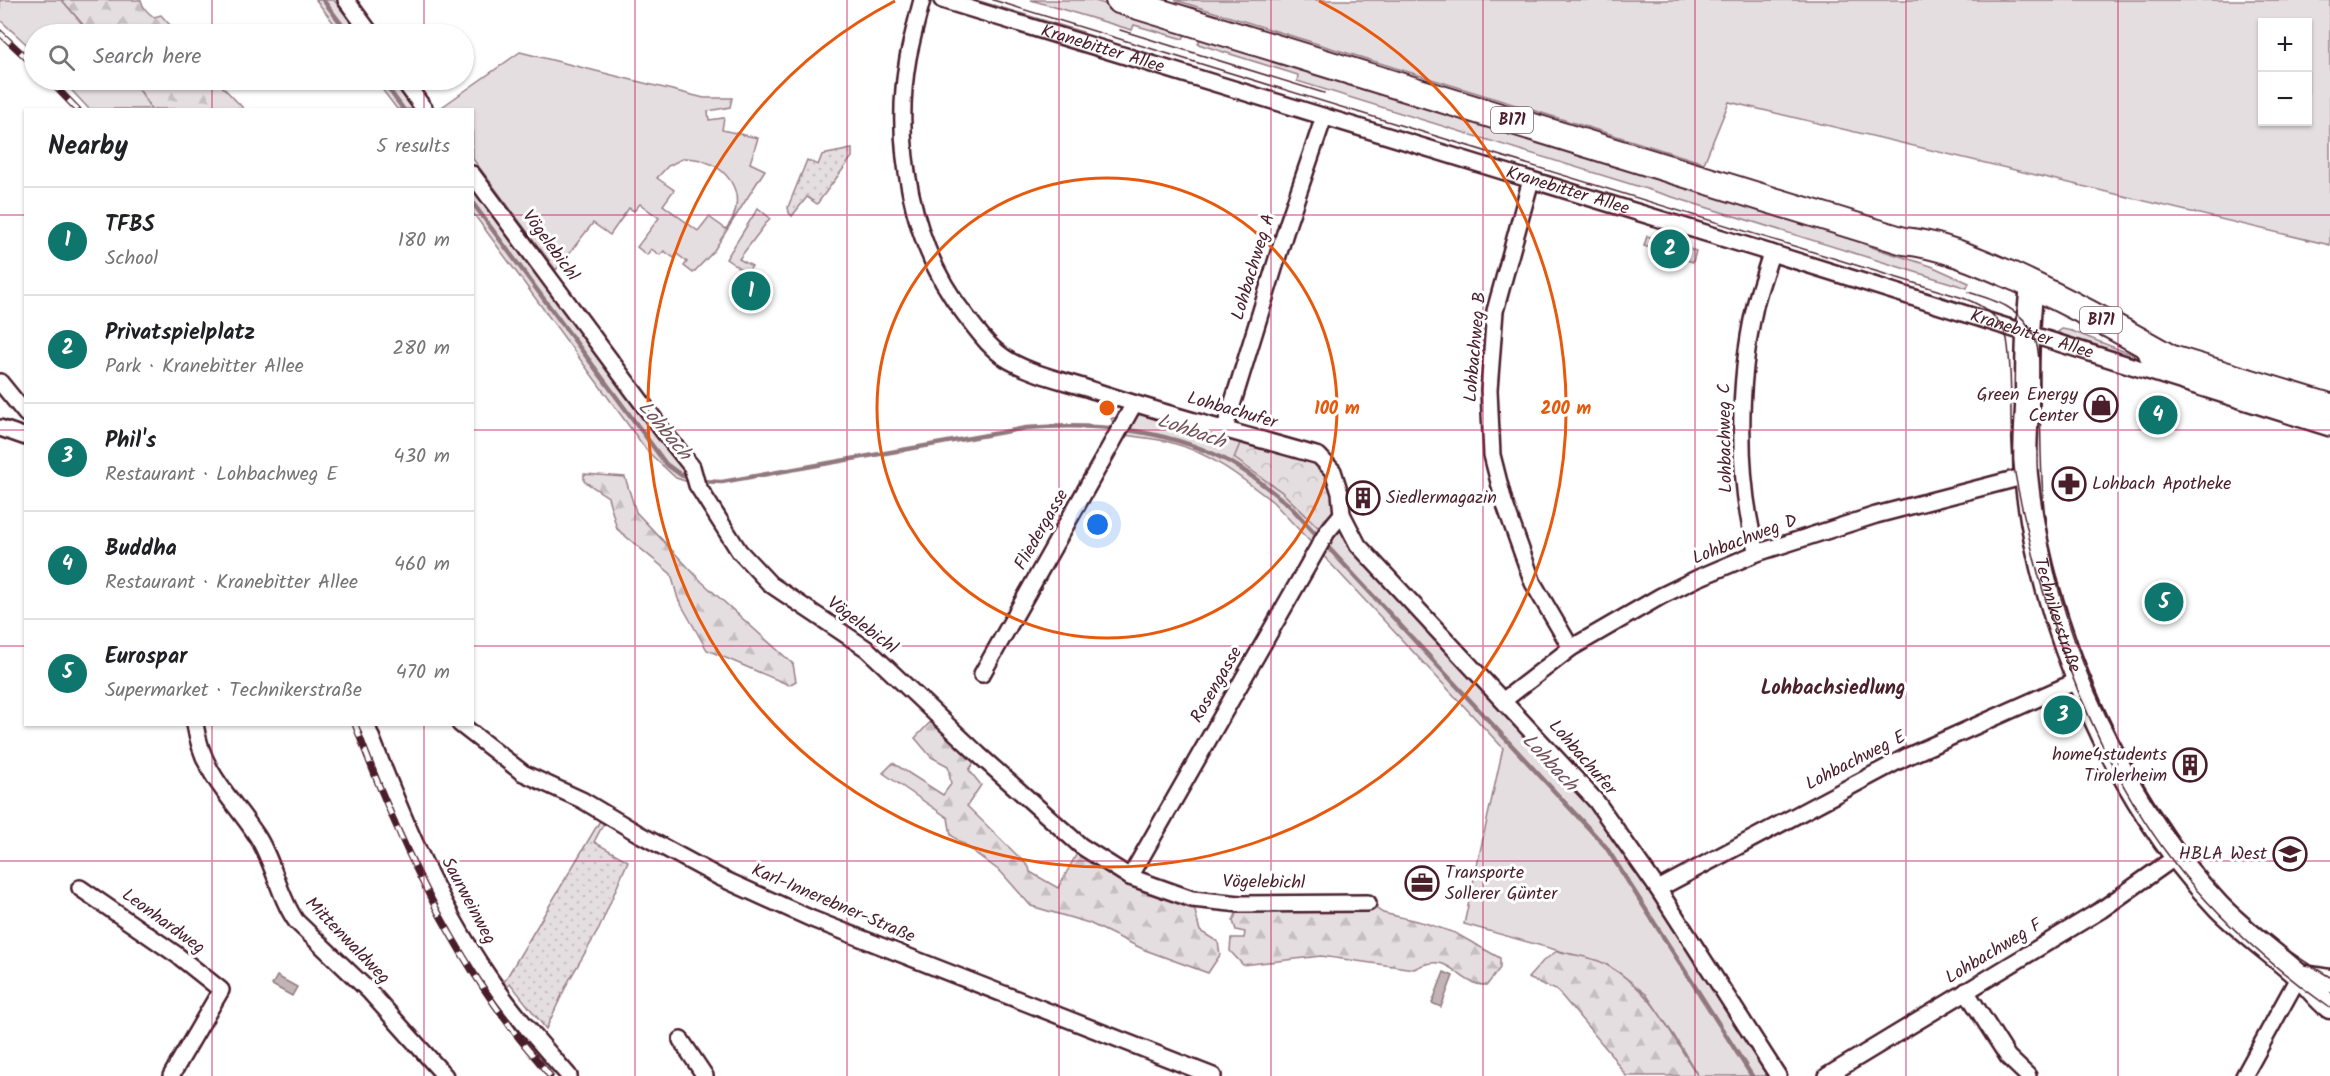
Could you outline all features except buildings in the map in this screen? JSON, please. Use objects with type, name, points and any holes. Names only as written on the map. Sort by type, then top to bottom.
[{"type":"main road","name":"Kranebitter Allee","points":[[1119,0],[1904,241],[1926,243],[1963,254],[2031,294],[2168,357],[2330,407]]},
{"type":"street","points":[[346,0],[364,24]]},
{"type":"street","name":"Lohbachufer","points":[[922,0],[908,59],[903,131],[915,212],[929,254],[949,295],[990,347],[1010,361],[1131,411],[1225,428],[1319,456],[1333,471],[1340,494],[1342,514],[1358,545],[1596,801],[1658,890],[1778,1076]]},
{"type":"street","name":"Kranebitter Allee","points":[[942,0],[1772,253],[2330,428]]},
{"type":"street","points":[[410,90],[424,108]]},
{"type":"street","name":"Lohbachweg A","points":[[1225,428],[1288,223],[1324,117]]},
{"type":"street","name":"Vögelebichl","points":[[474,177],[692,467],[697,485],[739,551],[770,584],[867,649],[1072,838],[1130,877],[1192,899],[1240,904],[1368,903]]},
{"type":"street","name":"Lohbachweg B","points":[[1531,180],[1495,311],[1489,390],[1492,455],[1504,502],[1533,583],[1571,648]]},
{"type":"street","name":"Lohbachweg C","points":[[1757,553],[1750,527],[1745,477],[1742,395],[1754,311],[1772,253]]},
{"type":"street","name":"Technikerstraße","points":[[2031,294],[2028,334],[2026,476],[2046,590],[2079,680],[2122,770],[2177,856],[2202,888],[2236,923],[2299,976],[2319,999],[2330,1007]]},
{"type":"street","points":[[0,382],[24,412]]},
{"type":"street","name":"Fliedergasse","points":[[982,674],[1131,411]]},
{"type":"street","points":[[0,428],[24,436]]},
{"type":"street","name":"Lohbachweg D","points":[[1504,700],[1571,648],[1665,593],[1757,553],[1876,515],[2026,476]]},
{"type":"street","name":"Rosengasse","points":[[1130,877],[1327,532],[1342,514]]},
{"type":"street","name":"Lohbachweg E","points":[[1658,890],[1906,757],[2079,680]]},
{"type":"street","name":"Mittenwaldweg","points":[[195,726],[198,742],[207,765],[257,837],[287,908],[296,921],[369,992],[446,1076]]},
{"type":"street","name":"Saurweinweg","points":[[367,726],[410,833],[469,946],[500,993],[569,1076]]},
{"type":"street","name":"Karl-Innerebner-Straße","points":[[463,726],[524,773],[582,800],[719,877],[812,919],[1213,1076]]},
{"type":"street","name":"Lohbachweg F","points":[[1827,1076],[2101,910],[2177,856]]},
{"type":"street","name":"Leonhardweg","points":[[80,888],[177,955],[221,990],[171,1076]]},
{"type":"street","points":[[2244,1076],[2299,976],[2330,981]]},
{"type":"street","points":[[1966,991],[2008,1057],[2028,1076]]},
{"type":"street","points":[[681,1040],[705,1076]]},
{"type":"green space","points":[[0,0],[62,0],[82,24],[24,24],[24,42],[0,20]]},
{"type":"green space","points":[[62,0],[141,0],[149,13],[154,17],[161,15],[169,24],[82,24]]},
{"type":"green space","points":[[316,0],[334,0],[352,24],[334,24]]},
{"type":"green space","points":[[958,0],[976,0],[1083,32],[1081,38]]},
{"type":"green space","points":[[1031,0],[1092,0],[1680,181],[1931,266],[1969,283],[1967,288],[1297,81],[1298,75],[1198,44],[1200,39],[1185,34],[1183,39],[1134,25],[1132,30]]},
{"type":"green space","points":[[1175,0],[2330,0],[2330,245],[1729,102],[1704,163]]},
{"type":"green space","points":[[520,52],[704,98],[732,98],[730,107],[708,111],[709,120],[724,118],[722,130],[758,138],[750,163],[765,170],[713,252],[693,273],[684,266],[687,262],[677,254],[674,258],[664,251],[660,255],[651,249],[647,255],[637,247],[659,218],[640,204],[634,211],[629,208],[610,235],[593,223],[556,270],[474,160],[474,108],[440,108],[466,90],[474,90],[474,84]],"holes":[[[684,158],[711,164],[722,171],[730,180],[735,191],[734,216],[726,229],[709,217],[698,231],[663,205],[674,190],[657,178],[668,166]]]},
{"type":"green space","points":[[71,90],[139,90],[150,108],[88,108]]},
{"type":"green space","points":[[139,90],[226,90],[243,108],[150,108]]},
{"type":"green space","points":[[383,90],[400,90],[413,108],[396,108]]},
{"type":"green space","points":[[852,149],[852,157],[817,204],[807,197],[792,216],[788,207],[807,160],[818,165],[822,155]]},
{"type":"green space","points":[[474,191],[633,406],[697,485],[676,478],[648,452],[474,214]]},
{"type":"green space","points":[[758,208],[770,218],[739,259],[752,266],[747,273],[726,259]]},
{"type":"green space","points":[[1723,229],[1956,301],[1974,308],[1974,311]]},
{"type":"green space","points":[[1647,236],[1696,251],[1693,262],[1644,246]]},
{"type":"green space","points":[[2062,329],[2123,351],[2330,415],[2330,420],[2061,336],[2058,332]]},
{"type":"green space","points":[[1134,404],[1244,434],[1235,458],[1282,492],[1318,527],[1342,514],[1358,545],[1596,801],[1778,1076],[1698,1076],[1646,994],[1606,964],[1464,924],[1503,748],[1273,502],[1237,475],[1198,452],[1157,439],[1118,434],[1111,418],[1127,417]]},
{"type":"green space","points":[[1244,434],[1319,456],[1333,471],[1342,514],[1327,532],[1318,527],[1282,492],[1234,458]]},
{"type":"green space","points":[[584,474],[625,477],[636,512],[702,582],[793,664],[796,681],[789,685],[707,650],[678,599],[671,574],[617,529],[608,497],[584,481]]},
{"type":"green space","points":[[937,715],[979,755],[969,770],[981,785],[967,806],[1029,867],[1030,872],[1058,888],[1081,846],[1192,899],[1200,931],[1218,942],[1220,955],[1208,973],[1145,950],[1089,923],[1031,906],[1001,872],[951,835],[948,818],[883,773],[893,763],[943,795],[951,784],[948,766],[931,757],[915,738]]},
{"type":"green space","points":[[601,819],[605,821],[594,842],[628,861],[599,929],[568,982],[546,1029],[510,983],[505,991],[501,987]]},
{"type":"green space","points":[[1368,903],[1383,913],[1455,933],[1500,958],[1500,968],[1487,985],[1476,984],[1446,965],[1437,963],[1414,969],[1321,956],[1243,965],[1230,951],[1231,938],[1244,938],[1245,932],[1236,930],[1233,921],[1240,904]]},
{"type":"green space","points":[[1557,951],[1602,962],[1638,988],[1660,1015],[1698,1076],[1626,1076],[1610,1053],[1556,990],[1528,978],[1543,961]]},
{"type":"shaded area","points":[[1444,972],[1453,976],[1441,1007],[1432,1003]]},
{"type":"shaded area","points":[[277,976],[297,987],[292,996],[272,985]]},
{"type":"waterway","name":"Lohbach","points":[[323,0],[341,24]]},
{"type":"waterway","name":"Lohbach","points":[[389,90],[403,108]]},
{"type":"waterway","name":"Lohbach","points":[[474,205],[666,464],[681,475],[690,478]]},
{"type":"waterway","name":"Lohbach","points":[[698,481],[722,482],[1026,428],[1077,426],[1152,434],[1176,440],[1233,463],[1288,504],[1606,847],[1752,1076]]},
{"type":"tram line","points":[[993,0],[1963,298],[1984,308],[1996,318],[2007,339],[2014,466],[2040,580],[2070,670],[2109,758],[2156,838],[2199,893],[2252,946],[2330,1008]]},
{"type":"tram line","points":[[1120,30],[1324,93]]},
{"type":"tram line","points":[[1968,292],[2007,306],[2022,318],[2034,336],[2039,365],[2043,502],[2054,569],[2067,619],[2085,668],[2127,757],[2148,795],[2172,831],[2197,865],[2225,896],[2291,952],[2330,977]]},
{"type":"railway","points":[[0,33],[24,56]]},
{"type":"railway","points":[[59,90],[76,108]]},
{"type":"railway","points":[[356,726],[403,841],[440,916],[483,988],[550,1076]]},
{"type":"place","name":"Privatspielplatz","points":[[1670,249]]},
{"type":"place","name":"TFBS","points":[[751,291]]},
{"type":"place","name":"Green Energy Center","points":[[2101,405]]},
{"type":"place","name":"Buddha","points":[[2158,415]]},
{"type":"place","name":"Lohbach Apotheke","points":[[2069,484]]},
{"type":"place","name":"Siedlermagazin","points":[[1363,498]]},
{"type":"place","name":"Eurospar","points":[[2164,602]]},
{"type":"place","name":"Phil's","points":[[2063,715]]},
{"type":"place","name":"home4students Tirolerheim","points":[[2190,765]]},
{"type":"place","name":"HBLA West","points":[[2290,854]]},
{"type":"place","name":"Transporte Sollerer Günter","points":[[1422,883]]},
{"type":"district","name":"Lohbachsiedlung","points":[[1833,689]]}]
